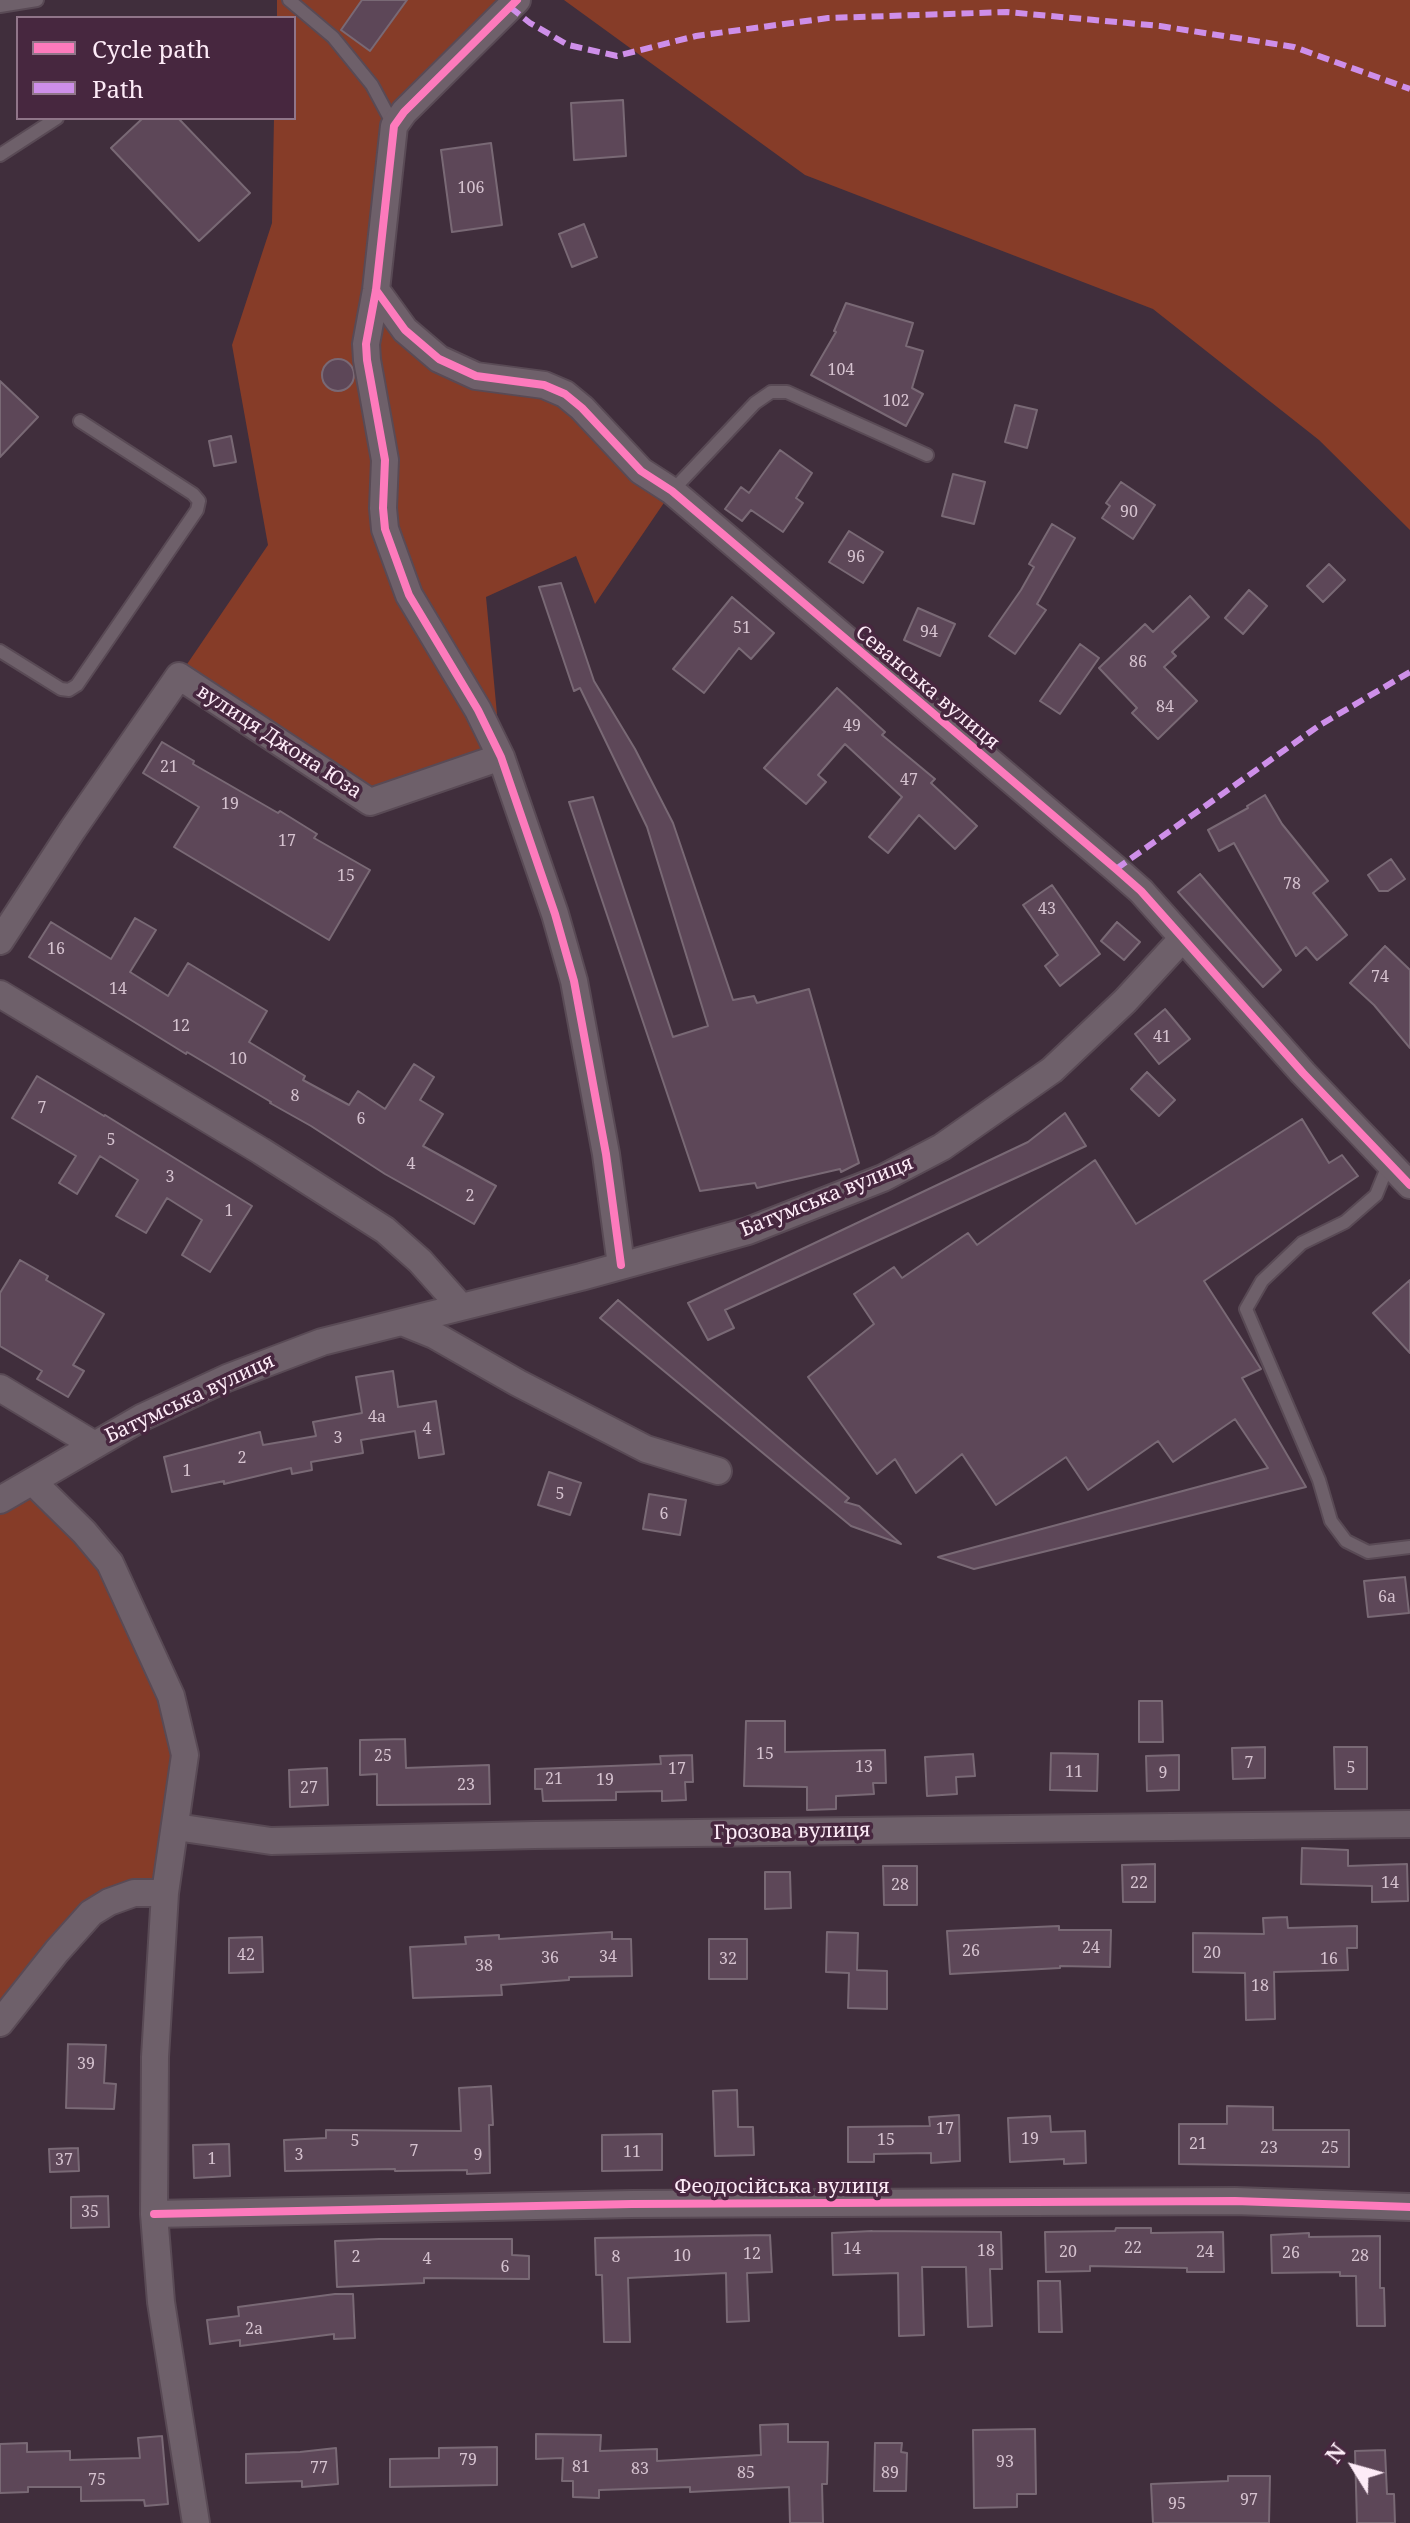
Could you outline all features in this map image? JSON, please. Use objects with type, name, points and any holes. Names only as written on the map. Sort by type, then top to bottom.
[{"type":"street","points":[[517,0],[404,112],[394,126],[376,290],[366,344],[385,460],[385,529],[409,595],[478,710],[501,757],[555,914],[574,981],[606,1154],[621,1265]]},
{"type":"street","name":"Севанська вулиця","points":[[376,290],[405,330],[439,359],[476,376],[544,385],[565,394],[641,471],[672,491],[1116,869],[1141,891],[1303,1073],[1410,1185]]},
{"type":"street","name":"вулиця Джона Юза","points":[[0,941],[179,676],[370,802],[501,757]]},
{"type":"street","name":"Батумська вулиця","points":[[0,1500],[143,1417],[227,1378],[322,1342],[748,1231],[883,1178],[942,1147],[1052,1070],[1125,1001],[1182,939]]},
{"type":"street","points":[[0,994],[261,1151],[385,1230],[420,1261],[461,1307]]},
{"type":"street","points":[[402,1322],[434,1335],[518,1383],[646,1449],[718,1471]]},
{"type":"street","points":[[0,1388],[93,1444]]},
{"type":"street","points":[[33,1482],[84,1532],[110,1563],[171,1696],[185,1755],[165,1893],[155,2057],[154,2214],[161,2302],[196,2523]]},
{"type":"street","name":"Грозова вулиця","points":[[176,1827],[271,1841],[1410,1824]]},
{"type":"street","points":[[0,2023],[91,1913],[134,1893],[165,1893]]},
{"type":"street","name":"Феодосійська вулиця","points":[[154,2214],[648,2204],[1235,2201],[1410,2207]]},
{"type":"lane","points":[[0,6],[37,0]]},
{"type":"lane","points":[[289,0],[333,37],[353,61],[372,85],[394,126]]},
{"type":"lane","points":[[0,155],[54,120]]},
{"type":"lane","points":[[672,491],[755,403],[771,392],[787,392],[927,455]]},
{"type":"lane","points":[[0,651],[61,689],[69,690],[77,685],[197,510],[199,501],[193,494],[80,421]]},
{"type":"lane","points":[[1389,1163],[1376,1195],[1345,1222],[1302,1243],[1262,1281],[1246,1309],[1319,1480],[1331,1521],[1346,1541],[1368,1552],[1410,1547]]},
{"type":"shaded area","points":[[277,0],[517,0],[404,111],[376,290],[439,359],[544,385],[672,491],[595,604],[576,556],[486,597],[501,757],[370,802],[179,676],[268,545],[232,345],[272,223],[274,120],[296,120],[296,16],[277,16]]},
{"type":"shaded area","points":[[564,0],[1410,0],[1410,530],[1319,440],[1153,309],[805,175]]},
{"type":"shaded area","points":[[33,1482],[84,1532],[185,1755],[165,1893],[109,1902],[0,2023],[0,1500]]},
{"type":"building","points":[[362,0],[407,0],[370,51],[341,30]]},
{"type":"building","points":[[623,100],[626,156],[574,160],[571,103]]},
{"type":"building","points":[[141,120],[180,120],[250,193],[199,241],[111,148]]},
{"type":"building","points":[[491,143],[502,225],[452,232],[441,150]]},
{"type":"building","points":[[584,224],[597,257],[572,267],[559,234]]},
{"type":"building","points":[[846,303],[913,323],[906,346],[923,351],[912,388],[923,394],[906,426],[811,375],[836,332]]},
{"type":"building","points":[[338,359],[350,363],[354,375],[350,387],[338,391],[326,387],[322,375],[326,363]]},
{"type":"building","points":[[0,381],[38,417],[0,457]]},
{"type":"building","points":[[1015,405],[1037,410],[1027,448],[1005,442]]},
{"type":"building","points":[[231,436],[236,462],[214,466],[209,441]]},
{"type":"building","points":[[780,450],[812,473],[796,498],[803,503],[783,532],[751,510],[742,521],[725,509],[741,487],[749,493]]},
{"type":"building","points":[[953,474],[985,482],[974,524],[942,516]]},
{"type":"building","points":[[1121,482],[1155,505],[1133,539],[1102,518],[1110,506],[1106,503]]},
{"type":"building","points":[[1052,524],[1075,538],[1037,604],[1046,610],[1015,654],[989,636],[1034,567],[1029,564]]},
{"type":"building","points":[[849,531],[883,552],[863,583],[829,562]]},
{"type":"building","points":[[1329,564],[1345,580],[1323,602],[1307,586]]},
{"type":"building","points":[[561,583],[594,681],[635,749],[673,823],[733,1000],[754,996],[757,1003],[809,989],[859,1163],[841,1172],[840,1169],[757,1188],[755,1183],[700,1191],[569,802],[593,797],[673,1037],[708,1026],[647,827],[580,688],[574,691],[539,587]]},
{"type":"building","points":[[1249,590],[1267,606],[1243,634],[1225,618]]},
{"type":"building","points":[[1190,596],[1209,617],[1172,652],[1176,656],[1164,667],[1197,701],[1158,739],[1132,713],[1137,708],[1099,668],[1145,624],[1153,632]]},
{"type":"building","points":[[732,597],[774,633],[751,659],[739,648],[704,693],[673,669]]},
{"type":"building","points":[[918,608],[955,624],[940,656],[904,640]]},
{"type":"building","points":[[1080,644],[1099,658],[1060,714],[1040,701]]},
{"type":"building","points":[[837,688],[885,732],[882,735],[935,779],[931,783],[977,826],[955,849],[919,815],[888,853],[869,837],[902,797],[845,744],[818,775],[826,782],[806,804],[764,768]]},
{"type":"building","points":[[162,742],[194,761],[193,764],[278,813],[280,811],[317,834],[314,838],[370,870],[329,940],[174,847],[199,807],[143,773]]},
{"type":"building","points":[[1265,795],[1282,824],[1328,881],[1313,893],[1347,935],[1317,960],[1306,947],[1296,956],[1234,843],[1219,851],[1208,830]]},
{"type":"building","points":[[1391,859],[1405,879],[1388,891],[1379,891],[1368,875]]},
{"type":"building","points":[[1200,874],[1281,970],[1263,987],[1178,892]]},
{"type":"building","points":[[1052,885],[1100,954],[1060,986],[1045,966],[1058,955],[1023,905]]},
{"type":"building","points":[[135,918],[156,930],[130,972],[168,996],[188,963],[267,1011],[249,1042],[305,1076],[303,1080],[349,1105],[358,1091],[385,1109],[414,1064],[434,1077],[420,1100],[443,1114],[423,1146],[496,1186],[474,1224],[385,1174],[311,1126],[186,1054],[29,957],[51,922],[111,959]]},
{"type":"building","points":[[1117,922],[1140,942],[1124,960],[1101,941]]},
{"type":"building","points":[[1385,946],[1410,970],[1410,1048],[1374,1005],[1350,983]]},
{"type":"building","points":[[1165,1009],[1190,1039],[1159,1064],[1135,1034]]},
{"type":"building","points":[[1147,1072],[1175,1100],[1159,1116],[1131,1089]]},
{"type":"building","points":[[37,1076],[252,1206],[210,1272],[182,1255],[202,1220],[167,1198],[146,1233],[116,1216],[138,1180],[100,1156],[77,1194],[59,1183],[76,1156],[12,1118]]},
{"type":"building","points":[[1065,1113],[1086,1146],[725,1310],[734,1328],[708,1340],[688,1303],[1028,1142]]},
{"type":"building","points":[[1302,1119],[1329,1163],[1342,1155],[1358,1176],[1204,1281],[1261,1369],[1242,1378],[1306,1487],[974,1569],[938,1557],[1268,1468],[1235,1419],[1173,1462],[1158,1441],[1088,1490],[1066,1457],[996,1505],[962,1454],[916,1493],[895,1459],[877,1474],[808,1377],[874,1324],[854,1294],[894,1267],[902,1278],[968,1233],[977,1245],[1095,1160],[1136,1224]]},
{"type":"building","points":[[20,1260],[48,1276],[46,1280],[104,1314],[73,1365],[84,1371],[68,1397],[37,1379],[42,1371],[0,1346],[0,1293]]},
{"type":"building","points":[[1410,1280],[1410,1353],[1373,1313]]},
{"type":"building","points":[[618,1300],[849,1498],[845,1502],[859,1506],[901,1544],[851,1526],[600,1318]]},
{"type":"building","points":[[393,1371],[398,1407],[436,1401],[444,1454],[419,1458],[415,1431],[361,1440],[363,1453],[311,1462],[312,1470],[292,1474],[291,1468],[224,1484],[224,1481],[172,1492],[164,1457],[260,1432],[263,1445],[316,1436],[313,1422],[362,1413],[356,1377]]},
{"type":"building","points":[[549,1472],[581,1483],[570,1515],[538,1505]]},
{"type":"building","points":[[649,1494],[686,1500],[680,1535],[643,1529]]},
{"type":"building","points":[[1405,1577],[1409,1613],[1368,1617],[1364,1581]]},
{"type":"building","points":[[1139,1701],[1162,1701],[1163,1742],[1139,1742]]},
{"type":"building","points":[[746,1721],[785,1721],[785,1752],[885,1750],[886,1783],[873,1783],[874,1794],[836,1796],[836,1809],[807,1810],[807,1787],[744,1786]]},
{"type":"building","points":[[405,1739],[406,1768],[489,1765],[490,1804],[377,1805],[377,1774],[360,1775],[360,1740]]},
{"type":"building","points":[[1265,1747],[1265,1778],[1233,1779],[1232,1748]]},
{"type":"building","points":[[1334,1747],[1367,1747],[1367,1789],[1335,1789]]},
{"type":"building","points":[[1051,1753],[1098,1754],[1097,1791],[1050,1790]]},
{"type":"building","points":[[973,1754],[975,1776],[956,1777],[957,1794],[927,1796],[925,1757]]},
{"type":"building","points":[[692,1755],[693,1782],[685,1782],[686,1800],[662,1801],[662,1791],[616,1792],[616,1800],[543,1801],[542,1789],[535,1789],[535,1769],[661,1764],[660,1756]]},
{"type":"building","points":[[1179,1755],[1179,1790],[1147,1791],[1146,1756]]},
{"type":"building","points":[[327,1768],[328,1805],[290,1807],[289,1770]]},
{"type":"building","points":[[1302,1848],[1348,1850],[1348,1866],[1407,1864],[1408,1901],[1372,1902],[1372,1886],[1301,1884]]},
{"type":"building","points":[[1155,1864],[1155,1902],[1123,1902],[1122,1865]]},
{"type":"building","points":[[883,1866],[917,1866],[917,1905],[884,1905]]},
{"type":"building","points":[[765,1872],[790,1872],[791,1908],[765,1909]]},
{"type":"building","points":[[1287,1917],[1288,1928],[1357,1926],[1357,1948],[1347,1948],[1348,1970],[1274,1972],[1275,2019],[1246,2020],[1245,1973],[1193,1972],[1193,1933],[1264,1934],[1263,1918]]},
{"type":"building","points":[[1059,1926],[1059,1930],[1111,1930],[1110,1967],[1060,1966],[950,1974],[947,1931]]},
{"type":"building","points":[[612,1932],[612,1939],[631,1939],[632,1976],[569,1977],[569,1980],[501,1985],[502,1995],[413,1998],[410,1947],[466,1944],[465,1937],[499,1935],[499,1939]]},
{"type":"building","points":[[827,1932],[858,1933],[857,1970],[887,1971],[887,2009],[848,2008],[849,1973],[826,1972]]},
{"type":"building","points":[[262,1937],[263,1972],[229,1973],[229,1938]]},
{"type":"building","points":[[709,1939],[747,1939],[747,1979],[709,1979]]},
{"type":"building","points":[[68,2044],[106,2045],[104,2083],[116,2084],[114,2109],[66,2108]]},
{"type":"building","points":[[491,2086],[493,2125],[489,2125],[490,2173],[395,2169],[285,2171],[284,2140],[326,2138],[326,2130],[461,2131],[459,2088]]},
{"type":"building","points":[[737,2090],[738,2127],[753,2127],[754,2155],[715,2156],[713,2091]]},
{"type":"building","points":[[1227,2106],[1273,2107],[1273,2130],[1349,2130],[1349,2167],[1179,2164],[1179,2124],[1227,2124]]},
{"type":"building","points":[[959,2115],[960,2161],[931,2163],[931,2153],[874,2154],[874,2162],[848,2162],[848,2127],[930,2126],[929,2117]]},
{"type":"building","points":[[1050,2116],[1051,2132],[1085,2131],[1086,2163],[1064,2164],[1064,2159],[1010,2162],[1008,2118]]},
{"type":"building","points":[[662,2134],[662,2170],[602,2171],[602,2135]]},
{"type":"building","points":[[229,2144],[230,2176],[194,2178],[193,2145]]},
{"type":"building","points":[[78,2148],[79,2171],[50,2172],[49,2149]]},
{"type":"building","points":[[108,2196],[109,2227],[71,2228],[71,2197]]},
{"type":"building","points":[[1116,2228],[1151,2228],[1151,2233],[1223,2232],[1224,2272],[1090,2266],[1090,2271],[1046,2272],[1045,2232],[1115,2231]]},
{"type":"building","points":[[1001,2232],[1002,2269],[990,2269],[992,2326],[968,2327],[966,2267],[922,2267],[924,2335],[899,2336],[898,2273],[833,2275],[832,2233]]},
{"type":"building","points":[[1309,2233],[1309,2237],[1380,2236],[1380,2288],[1384,2288],[1385,2326],[1357,2326],[1356,2276],[1340,2276],[1340,2272],[1272,2273],[1271,2235]]},
{"type":"building","points":[[770,2235],[772,2272],[747,2273],[749,2321],[727,2322],[726,2273],[628,2278],[630,2342],[604,2342],[602,2275],[596,2275],[595,2238]]},
{"type":"building","points":[[512,2239],[512,2255],[529,2256],[529,2279],[424,2278],[424,2283],[337,2287],[335,2241]]},
{"type":"building","points":[[1038,2281],[1060,2281],[1062,2332],[1039,2332]]},
{"type":"building","points":[[353,2294],[355,2338],[334,2339],[334,2334],[240,2346],[240,2340],[210,2344],[207,2320],[239,2316],[238,2307]]},
{"type":"building","points":[[788,2424],[788,2442],[828,2442],[827,2484],[822,2484],[823,2523],[790,2523],[789,2487],[690,2492],[690,2487],[599,2490],[599,2498],[573,2497],[573,2481],[562,2481],[563,2458],[536,2459],[536,2434],[601,2435],[600,2451],[657,2449],[657,2461],[761,2455],[760,2425]]},
{"type":"building","points":[[1035,2429],[1036,2494],[1017,2494],[1017,2507],[974,2508],[973,2430]]},
{"type":"building","points":[[162,2436],[168,2504],[145,2506],[144,2500],[81,2501],[81,2487],[28,2487],[28,2492],[0,2493],[0,2444],[27,2443],[27,2452],[70,2451],[70,2460],[140,2458],[138,2438]]},
{"type":"building","points":[[875,2443],[902,2443],[901,2452],[907,2453],[906,2491],[874,2491]]},
{"type":"building","points":[[497,2447],[497,2485],[390,2487],[390,2459],[439,2458],[439,2448]]},
{"type":"building","points":[[336,2448],[338,2484],[302,2487],[302,2481],[246,2483],[246,2454]]},
{"type":"building","points":[[1385,2450],[1387,2494],[1394,2494],[1395,2523],[1357,2523],[1355,2451]]},
{"type":"building","points":[[1228,2476],[1270,2476],[1269,2523],[1153,2523],[1151,2484],[1228,2481]]},
{"type":"marked path","points":[[510,7],[530,23],[568,45],[617,56],[696,36],[828,18],[1007,12],[1160,26],[1294,47],[1410,89]]},
{"type":"marked path","points":[[1116,869],[1320,725],[1410,672]]},
{"type":"cycle path","points":[[517,0],[404,112],[394,126],[376,290],[366,344],[367,360],[385,460],[385,529],[409,595],[478,710],[501,757],[555,914],[574,981],[606,1154],[621,1265]]},
{"type":"cycle path","points":[[376,290],[405,330],[439,359],[476,376],[544,385],[565,394],[641,471],[672,491],[1116,869],[1141,891],[1303,1073],[1410,1185]]},
{"type":"cycle path","points":[[154,2214],[632,2204],[1235,2201],[1410,2207]]}]
